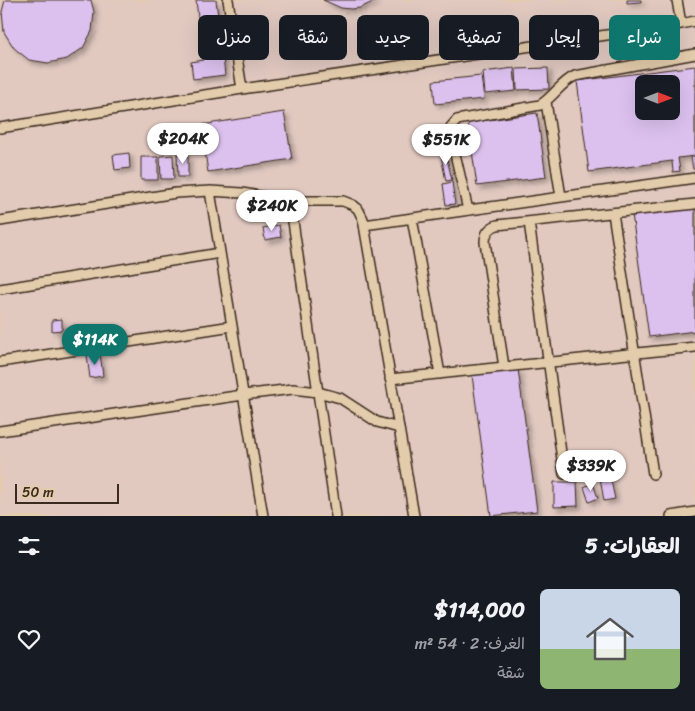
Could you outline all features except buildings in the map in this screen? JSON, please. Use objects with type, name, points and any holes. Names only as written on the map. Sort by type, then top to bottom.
[{"type":"lane","points":[[228,0],[242,89]]},
{"type":"lane","points":[[677,0],[681,24]]},
{"type":"lane","points":[[0,128],[242,89],[695,22]]},
{"type":"lane","points":[[468,210],[450,132],[454,123],[462,119],[534,107],[546,102],[563,83],[575,76],[695,54]]},
{"type":"lane","points":[[546,102],[561,197]]},
{"type":"lane","points":[[364,224],[695,178]]},
{"type":"lane","points":[[210,191],[263,516]]},
{"type":"lane","points":[[0,221],[159,195],[210,191],[242,193],[290,201],[322,202],[337,200],[348,202],[358,209],[364,224],[414,516]]},
{"type":"lane","points":[[290,201],[336,516]]},
{"type":"lane","points":[[504,367],[485,237],[490,229],[497,225],[695,204]]},
{"type":"lane","points":[[613,213],[653,474]]},
{"type":"lane","points":[[412,218],[440,374]]},
{"type":"lane","points":[[529,222],[564,474]]},
{"type":"lane","points":[[0,289],[220,253]]},
{"type":"lane","points":[[0,362],[232,326]]},
{"type":"lane","points":[[390,379],[695,347]]},
{"type":"lane","points":[[0,431],[243,395],[292,390],[318,392],[340,398],[377,422],[399,428]]},
{"type":"lane","points":[[671,516],[695,512]]},
{"type":"shaded area","points":[[0,0],[695,0],[695,516],[0,516]]}]
